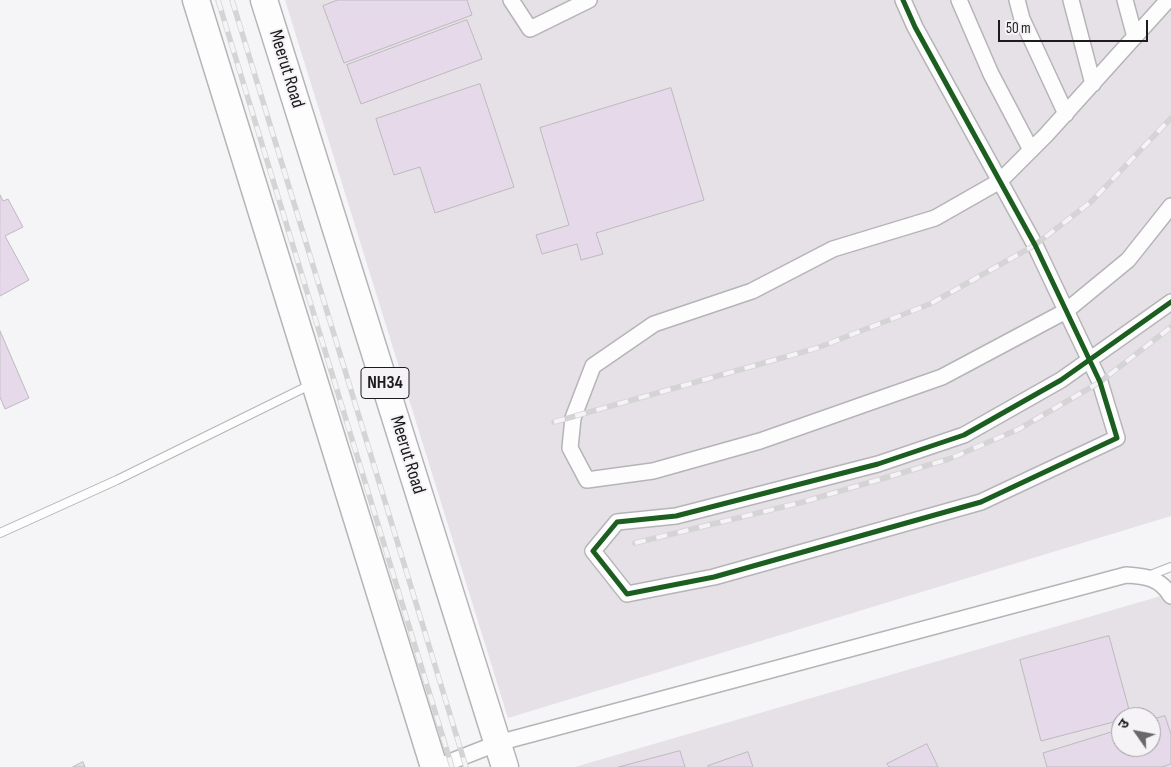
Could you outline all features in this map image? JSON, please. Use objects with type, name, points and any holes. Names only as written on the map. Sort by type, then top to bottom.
[{"type":"highway","points":[[196,0],[314,383],[436,767]]},
{"type":"highway","name":"Meerut Road","points":[[264,0],[502,755]]},
{"type":"street","points":[[510,0],[530,29],[590,0]]},
{"type":"street","points":[[904,0],[915,27],[1035,245],[1066,311],[1090,361],[1100,382],[1117,438],[981,502],[714,577],[627,594],[593,551],[617,522],[676,516],[878,464],[964,435],[1061,380],[1090,361],[1171,302]]},
{"type":"street","points":[[959,0],[991,74],[1031,150]]},
{"type":"street","points":[[1017,0],[1022,19],[1066,114]]},
{"type":"street","points":[[1071,0],[1092,84]]},
{"type":"street","points":[[1125,0],[1135,37]]},
{"type":"street","points":[[1168,0],[1066,114],[1000,181],[935,218],[833,249],[752,291],[654,324],[593,366],[573,418],[570,448],[587,480],[662,468],[760,441],[942,377],[1066,311],[1128,260],[1171,206]]},
{"type":"street","points":[[436,767],[502,755],[1116,577],[1126,575],[1148,576],[1166,587],[1171,596]]},
{"type":"lane","points":[[0,533],[117,480],[314,383]]},
{"type":"lane","points":[[1148,576],[1171,566]]},
{"type":"shaded area","points":[[285,0],[1171,0],[1171,516],[508,718]]},
{"type":"shaded area","points":[[1171,593],[1171,767],[575,767]]},
{"type":"building","points":[[338,0],[467,0],[472,15],[344,63],[323,6]]},
{"type":"building","points":[[467,20],[482,59],[361,104],[347,65]]},
{"type":"building","points":[[480,84],[514,187],[435,213],[420,167],[394,175],[376,119]]},
{"type":"building","points":[[671,88],[704,200],[596,233],[603,254],[581,260],[577,244],[542,254],[536,235],[569,225],[540,128]]},
{"type":"building","points":[[0,195],[3,201],[8,199],[23,227],[5,236],[29,280],[0,296]]},
{"type":"building","points":[[0,331],[29,398],[5,409],[0,397]]},
{"type":"building","points":[[1109,636],[1128,707],[1111,707],[1111,723],[1041,741],[1020,660]]},
{"type":"building","points":[[1165,716],[1171,734],[1171,764],[1162,767],[1047,767],[1043,753],[1111,732],[1111,757],[1161,757],[1161,717]]},
{"type":"building","points":[[927,744],[938,767],[889,767],[887,764]]},
{"type":"building","points":[[680,751],[685,767],[619,767]]},
{"type":"building","points":[[748,752],[753,767],[708,767],[708,766]]},
{"type":"building","points":[[83,762],[85,767],[73,767]]},
{"type":"railway","points":[[218,0],[452,767]]},
{"type":"railway","points":[[232,0],[466,767]]},
{"type":"railway","points":[[554,422],[817,348],[930,304],[1035,245],[1092,201],[1171,118]]},
{"type":"railway","points":[[635,543],[803,502],[949,459],[1019,429],[1100,382],[1171,327]]},
{"type":"cycle path","points":[[903,0],[915,27],[1035,245],[1100,382],[1117,438],[981,502],[714,577],[627,594],[593,551],[617,522],[676,516],[878,464],[964,435],[1061,380],[1171,302]]}]
